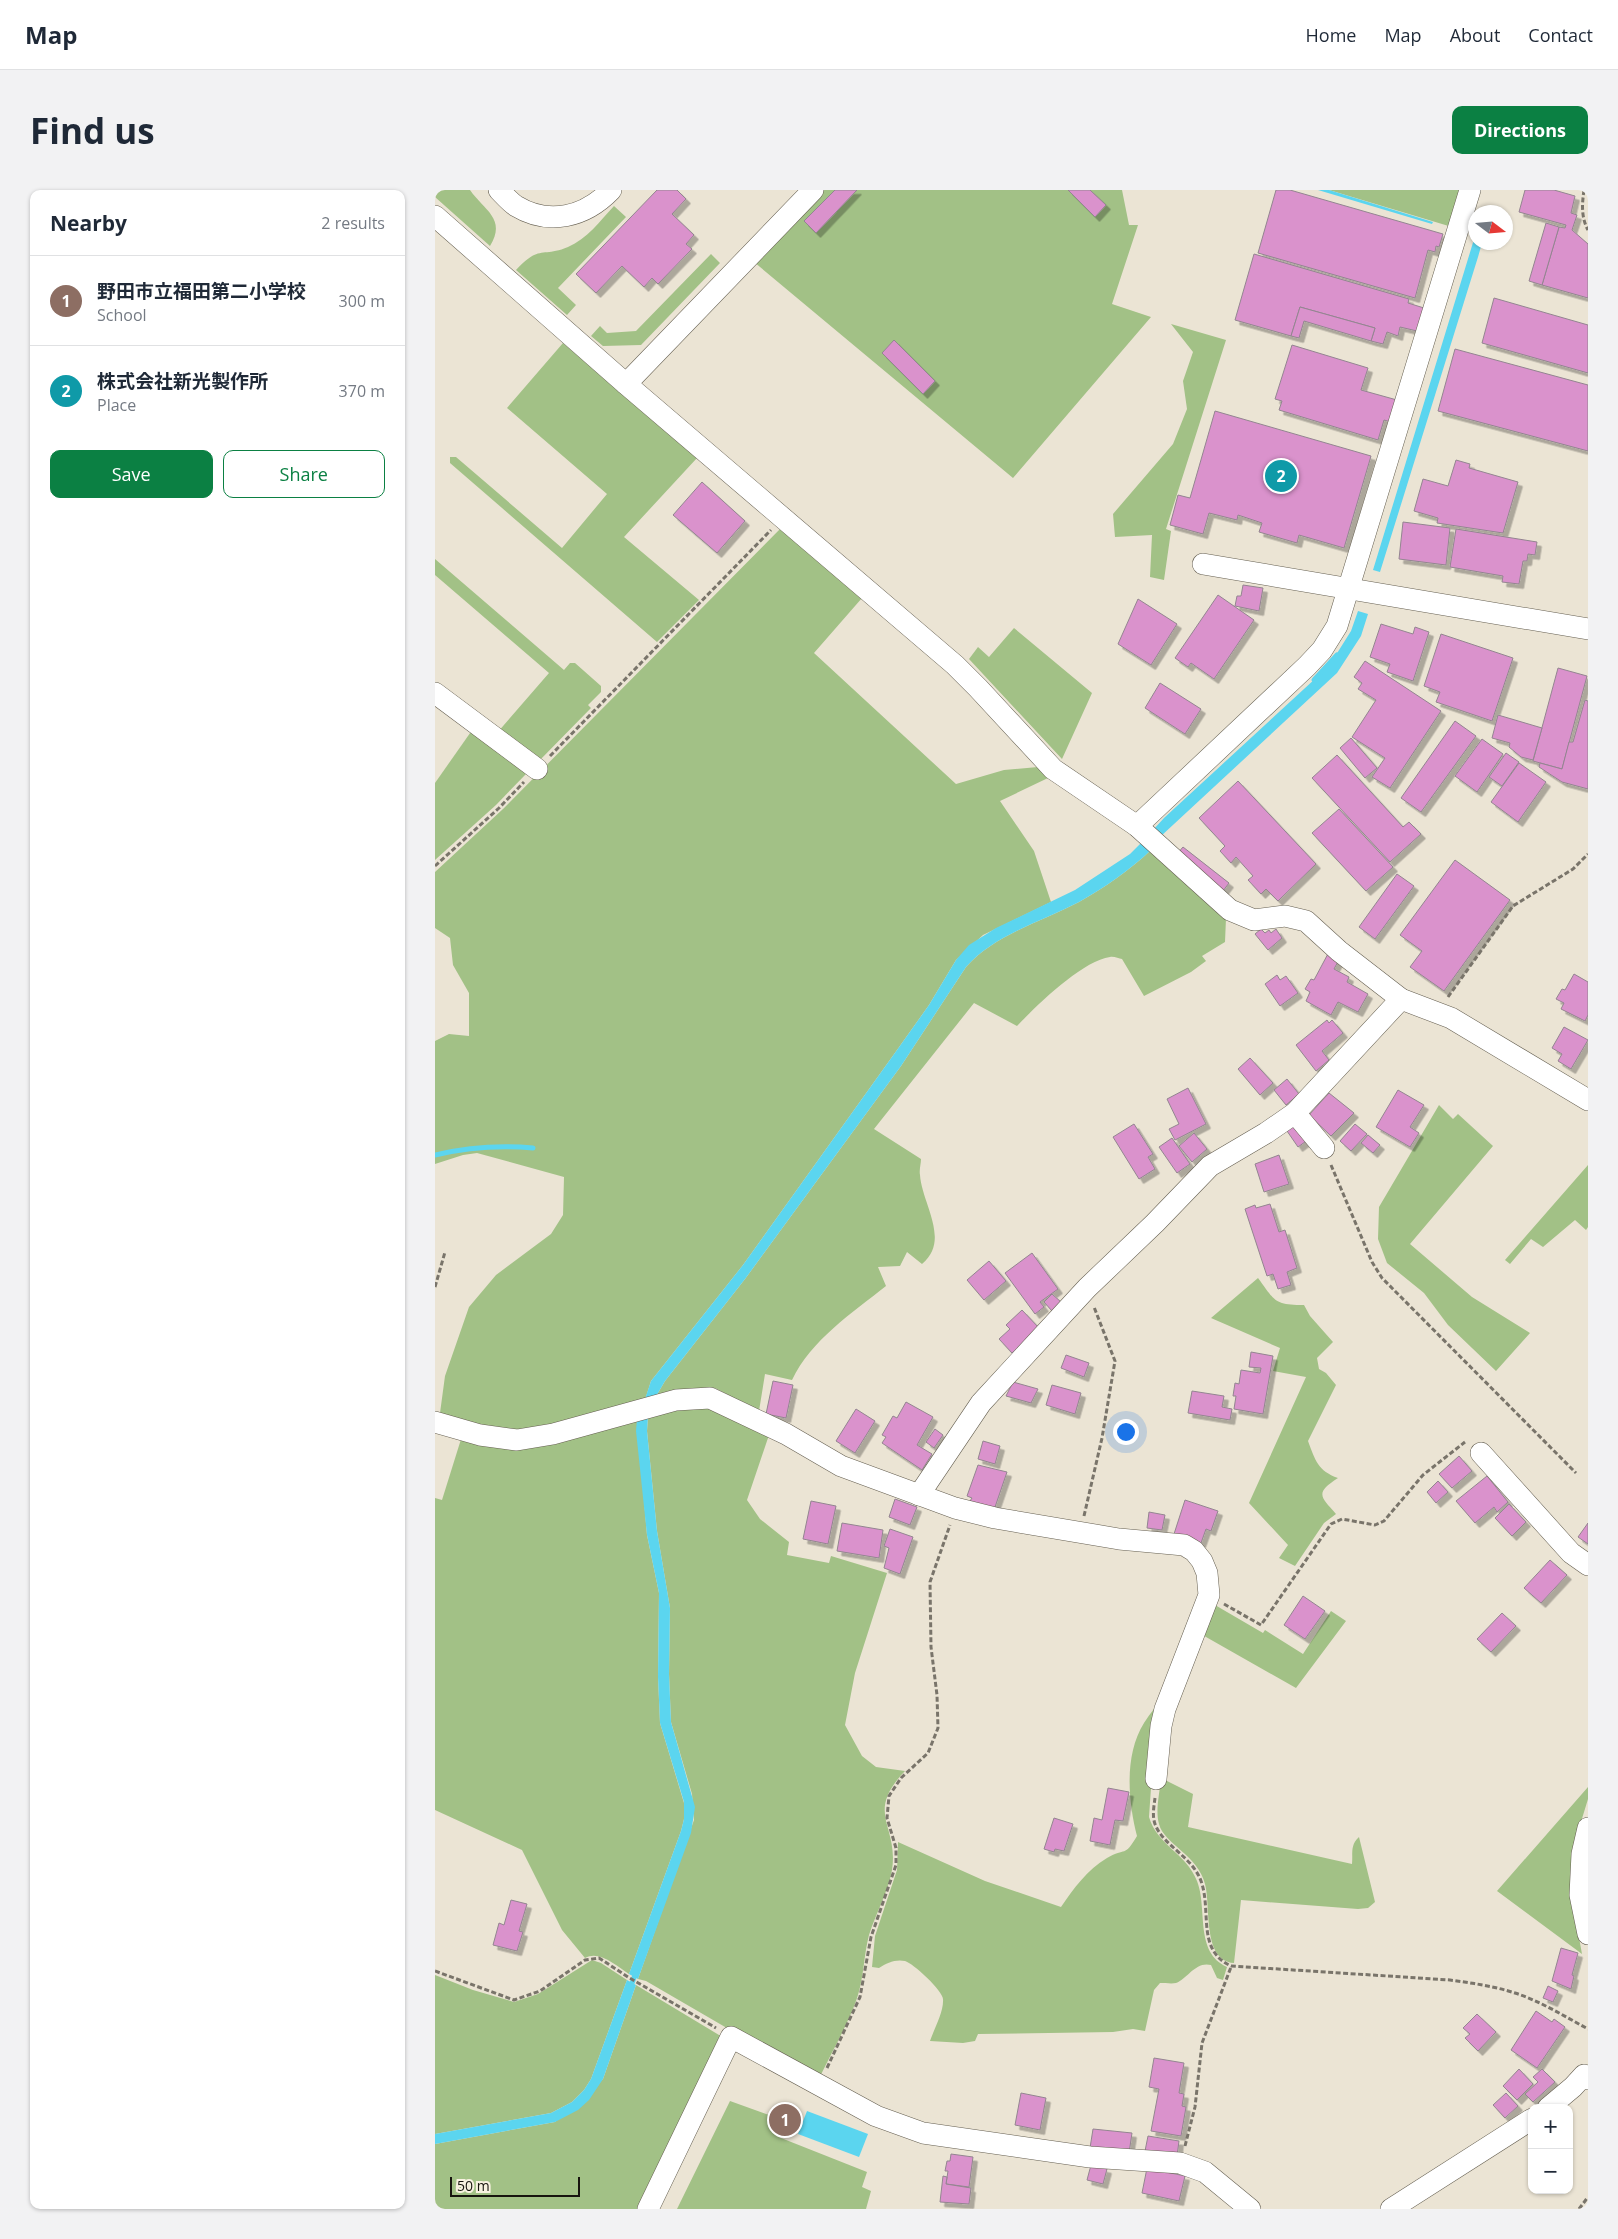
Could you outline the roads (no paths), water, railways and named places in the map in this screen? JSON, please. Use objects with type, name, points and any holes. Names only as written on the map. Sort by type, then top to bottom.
[{"type":"street","points":[[499,190],[515,206],[542,217],[568,215],[590,208],[611,190]]},
{"type":"street","points":[[626,384],[813,190]]},
{"type":"street","points":[[1137,826],[1322,650],[1337,626],[1470,190]]},
{"type":"street","points":[[435,216],[782,519],[955,665],[1053,769],[1137,826],[1230,910],[1254,920],[1285,916],[1306,921],[1339,951],[1401,999],[1437,1011],[1588,1100]]},
{"type":"street","points":[[1203,564],[1588,629]]},
{"type":"street","points":[[435,693],[537,769]]},
{"type":"street","points":[[919,1495],[981,1403],[1087,1288],[1211,1166],[1267,1133],[1295,1113],[1401,999]]},
{"type":"street","points":[[1295,1113],[1325,1148]]},
{"type":"street","points":[[435,1422],[480,1436],[517,1440],[553,1434],[676,1400],[710,1398],[786,1434],[841,1466],[955,1508],[995,1518],[1119,1539],[1183,1545],[1194,1551],[1201,1561],[1207,1573],[1209,1595],[1165,1709],[1161,1726],[1156,1779]]},
{"type":"street","points":[[1481,1453],[1571,1553],[1588,1565]]},
{"type":"street","points":[[1588,1828],[1582,1854],[1580,1896],[1588,1934]]},
{"type":"street","points":[[648,2209],[731,2037],[876,2116],[923,2132],[1090,2158],[1180,2163],[1205,2172],[1250,2209]]},
{"type":"street","points":[[1553,2104],[1587,2074]]},
{"type":"street","points":[[1391,2209],[1528,2122]]},
{"type":"water","points":[[1318,190],[1329,190],[1433,222],[1432,224]]},
{"type":"water","points":[[1471,250],[1480,250],[1380,572],[1373,570]]},
{"type":"water","points":[[1358,611],[1368,614],[1361,636],[1337,673],[1160,837],[1153,830],[1164,818],[1329,666],[1351,631]]},
{"type":"water","points":[[1142,842],[1151,850],[1117,878],[1079,902],[1004,937],[966,967],[901,1066],[745,1279],[665,1381],[655,1398],[644,1402],[651,1381],[743,1265],[929,1005],[956,960],[969,945],[996,928],[1075,890],[1130,854]]},
{"type":"water","points":[[648,1416],[647,1431],[657,1531],[670,1608],[669,1674],[671,1722],[695,1807],[691,1833],[638,1979],[629,1974],[684,1819],[684,1802],[660,1723],[658,1677],[659,1593],[647,1535],[636,1431],[637,1419]]},
{"type":"water","points":[[627,1980],[636,1985],[603,2079],[589,2100],[578,2110],[555,2122],[435,2144],[435,2134],[551,2113],[572,2102],[584,2090],[591,2079]]},
{"type":"water","points":[[807,2111],[868,2134],[859,2157],[798,2134]]},
{"type":"waterway","points":[[1314,680],[1337,655]]},
{"type":"waterway","points":[[435,1155],[484,1147],[533,1148]]},
{"type":"waterway","points":[[630,1989],[636,1972]]},
{"type":"place","name":"株式会社新光製作所","points":[[1281,476]]},
{"type":"place","name":"野田市立福田第二小学校","points":[[785,2120]]}]
